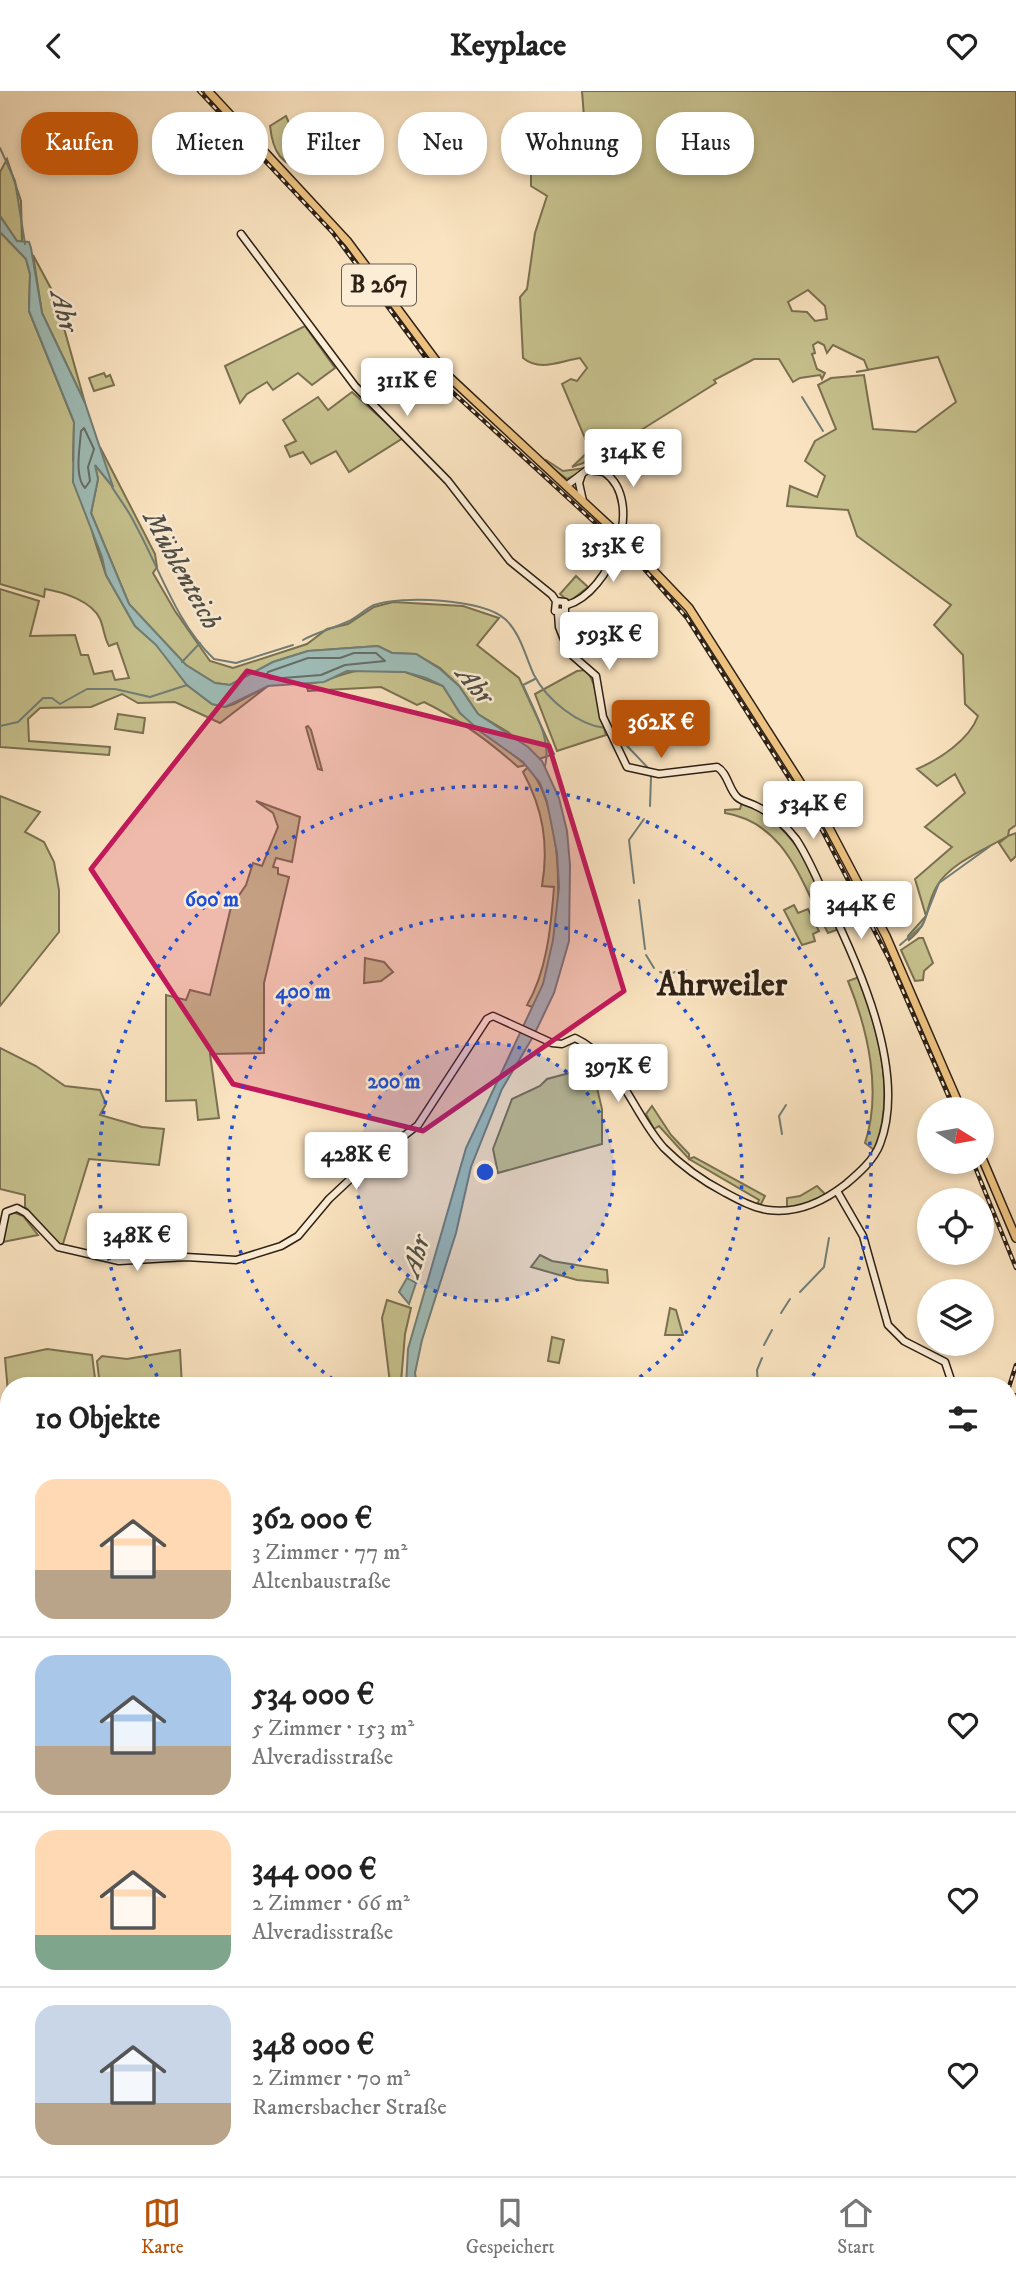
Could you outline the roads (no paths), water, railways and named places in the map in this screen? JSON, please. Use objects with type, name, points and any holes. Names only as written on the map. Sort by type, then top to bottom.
[{"type":"main road","name":"B 267","points":[[208,91],[348,242],[446,374],[617,533],[689,608],[828,826],[886,936],[956,1097]]},
{"type":"main road","points":[[242,234],[355,386],[448,481],[510,561],[543,586],[556,601]]},
{"type":"main road","points":[[566,486],[583,472],[599,470],[616,484],[622,501],[622,530],[615,553],[598,582],[576,602],[567,605]]},
{"type":"main road","points":[[583,472],[579,482],[583,502]]},
{"type":"main road","points":[[556,601],[562,600],[567,605]]},
{"type":"main road","points":[[0,1241],[6,1212],[17,1208],[26,1213],[58,1247],[120,1261],[186,1257],[236,1260],[281,1246],[302,1233],[329,1199],[360,1170],[418,1125],[487,1019],[494,1016],[548,1041],[562,1044],[572,1039],[586,1045],[604,1062],[664,1147],[683,1165],[719,1189],[760,1208],[785,1211],[808,1206],[837,1191],[873,1157],[880,1144],[886,1119],[886,1078],[877,1020],[856,963],[795,838],[766,811],[737,798],[721,769],[711,766],[688,772],[659,774],[632,769],[625,764],[609,731],[596,676],[573,656],[565,642],[559,627],[558,613],[553,607],[556,601]]},
{"type":"main road","points":[[558,613],[565,612],[567,605]]},
{"type":"main road","points":[[989,1174],[1016,1238]]},
{"type":"main road","points":[[837,1191],[863,1236],[888,1325],[904,1341],[945,1362],[950,1377]]},
{"type":"water","points":[[0,216],[17,241],[29,242],[42,313],[85,403],[113,487],[95,465],[98,479],[91,513],[129,604],[186,665],[215,683],[230,685],[273,662],[308,651],[378,646],[392,653],[416,654],[440,669],[459,686],[478,714],[528,747],[542,761],[559,798],[567,831],[570,865],[569,941],[554,993],[534,1035],[502,1089],[471,1167],[456,1233],[422,1340],[416,1377],[406,1377],[408,1349],[466,1148],[543,984],[553,940],[559,887],[557,853],[547,802],[540,783],[523,762],[481,732],[460,713],[443,686],[426,678],[405,672],[347,671],[324,682],[268,686],[225,707],[212,704],[187,685],[156,645],[135,626],[106,575],[102,557],[73,482],[74,422],[29,311],[30,274],[26,259],[0,232]]},
{"type":"water","points":[[407,1278],[416,1283],[409,1304],[399,1292]]},
{"type":"waterway","points":[[0,148],[15,181],[25,244]]},
{"type":"waterway","points":[[802,397],[823,431]]},
{"type":"waterway","name":"Mühlenteich","points":[[112,487],[133,519],[189,629],[214,659],[236,663],[293,645]]},
{"type":"waterway","name":"Mühlenteich","points":[[303,640],[351,620],[374,605],[387,602],[441,601],[479,607],[494,612],[510,624],[519,638],[534,675],[555,702],[574,717],[605,728]]},
{"type":"waterway","points":[[182,662],[200,643]]},
{"type":"waterway","name":"Mühlenteich","points":[[535,679],[523,685],[544,735],[545,766]]},
{"type":"waterway","points":[[0,726],[18,722],[43,698],[52,698],[60,704],[87,689],[115,689],[150,697],[187,685]]},
{"type":"waterway","name":"Mühlenteich","points":[[611,729],[650,770]]},
{"type":"waterway","name":"Mühlenteich","points":[[650,806],[651,777]]},
{"type":"waterway","name":"Mühlenteich","points":[[634,883],[629,840],[644,819]]},
{"type":"waterway","points":[[900,945],[922,926],[939,883],[989,847]]},
{"type":"waterway","name":"Mühlenteich","points":[[639,900],[645,949]]},
{"type":"waterway","name":"Mühlenteich","points":[[646,955],[654,968]]},
{"type":"waterway","name":"Mühlenteich","points":[[660,972],[666,974],[686,970]]},
{"type":"waterway","name":"Mühlenteich","points":[[782,1134],[779,1116],[786,1105]]},
{"type":"waterway","name":"Mühlenteich","points":[[800,1292],[824,1267],[829,1238]]},
{"type":"waterway","name":"Mühlenteich","points":[[781,1313],[790,1299]]},
{"type":"waterway","name":"Mühlenteich","points":[[764,1345],[772,1330]]},
{"type":"waterway","name":"Mühlenteich","points":[[757,1377],[762,1358]]},
{"type":"railway","points":[[199,91],[333,233],[448,388],[639,563],[687,618],[822,830],[890,961],[949,1097]]},
{"type":"railway","points":[[978,1174],[1016,1268]]},
{"type":"railway","points":[[1012,1377],[1016,1365]]},
{"type":"district","name":"Ahrweiler","points":[[722,985]]},
{"type":"water label","name":"Ahr","points":[[64,311]]},
{"type":"water label","name":"Ahr","points":[[475,685]]},
{"type":"water label","name":"Ahr","points":[[416,1256]]}]
